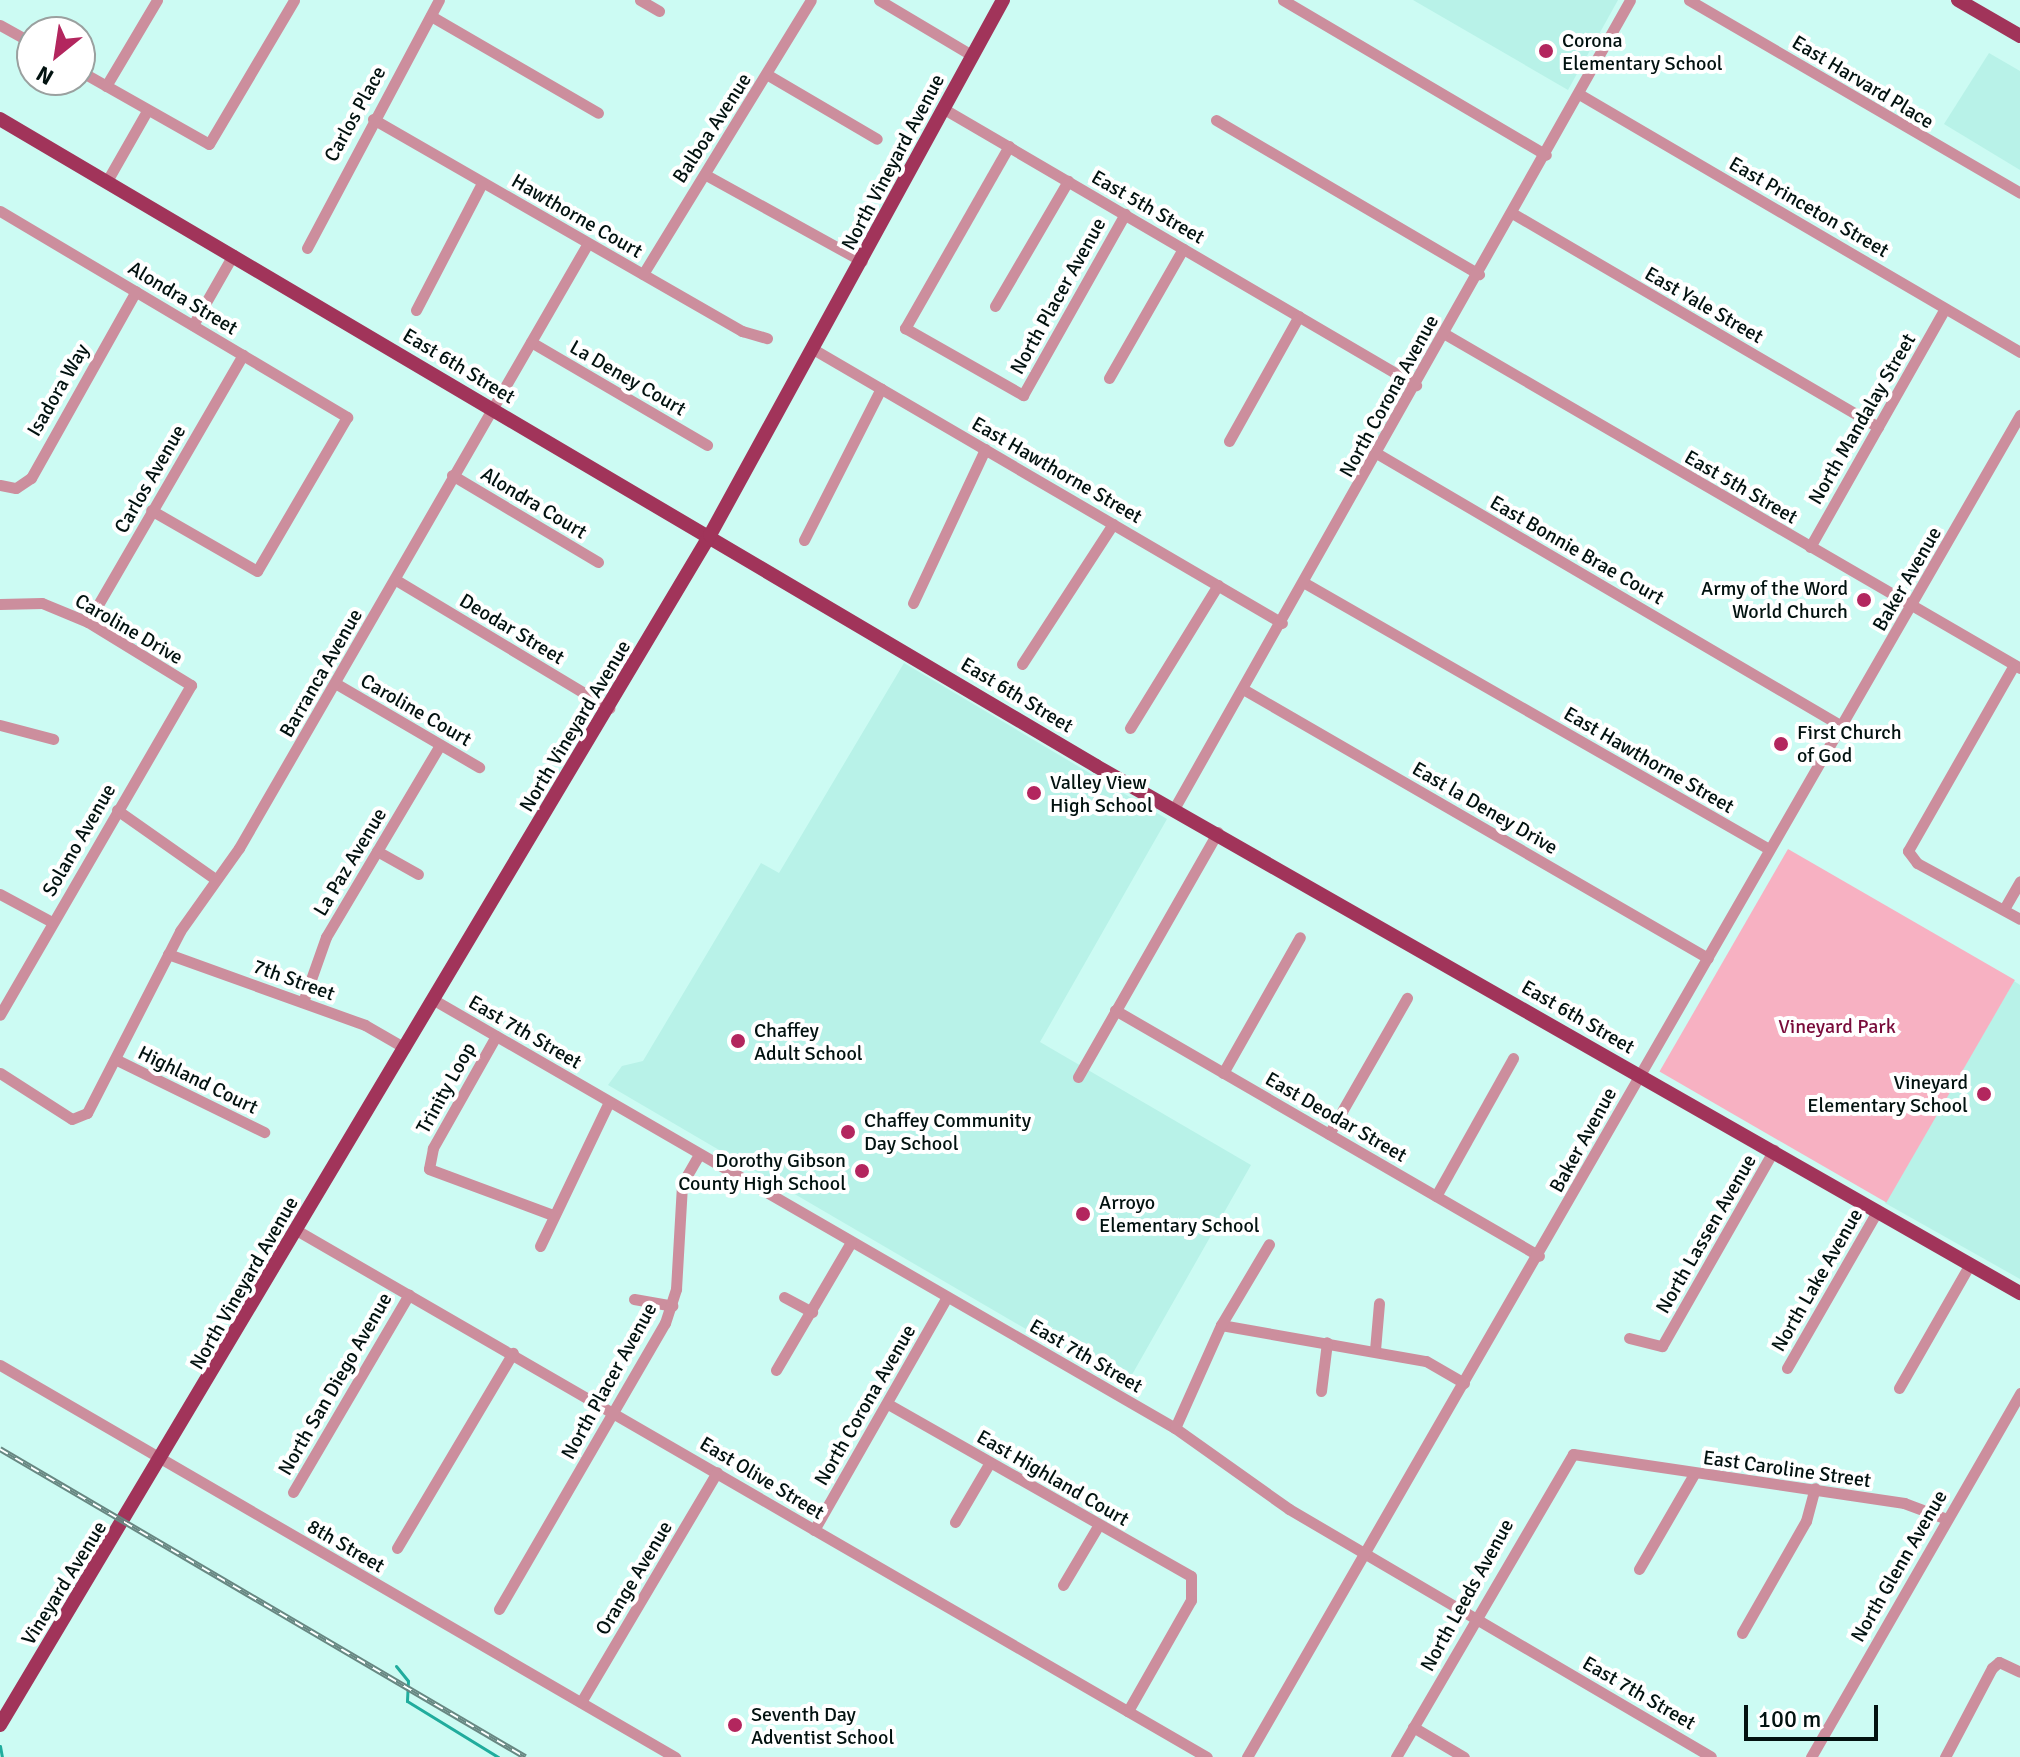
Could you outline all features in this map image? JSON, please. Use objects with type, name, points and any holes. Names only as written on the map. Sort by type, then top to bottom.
[{"type":"main road","name":"North Vineyard Avenue","points":[[162,1461],[710,535],[1003,0]]},
{"type":"main road","points":[[1958,0],[2020,36]]},
{"type":"main road","name":"East 6th Street","points":[[0,119],[1218,832],[2020,1293]]},
{"type":"main road","name":"Vineyard Avenue","points":[[0,1725],[162,1461]]},
{"type":"street","points":[[106,86],[157,0]]},
{"type":"street","points":[[96,80],[209,144],[294,0]]},
{"type":"street","name":"Carlos Place","points":[[307,248],[439,0]]},
{"type":"street","points":[[640,0],[659,11]]},
{"type":"street","name":"Balboa Avenue","points":[[643,274],[768,75],[811,0]]},
{"type":"street","points":[[879,0],[973,56]]},
{"type":"street","points":[[1283,0],[1546,155]]},
{"type":"street","name":"North Corona Avenue","points":[[1175,807],[1378,454],[1630,0]]},
{"type":"street","name":"East Harvard Place","points":[[1689,0],[2020,193]]},
{"type":"street","points":[[431,16],[598,113]]},
{"type":"street","points":[[768,75],[877,139]]},
{"type":"street","name":"East Princeton Street","points":[[1579,94],[2020,352]]},
{"type":"street","name":"East 5th Street","points":[[944,109],[1416,385]]},
{"type":"street","points":[[107,181],[147,111]]},
{"type":"street","name":"Hawthorne Court","points":[[373,119],[643,274],[767,338]]},
{"type":"street","points":[[1216,120],[1479,274]]},
{"type":"street","name":"North Placer Avenue","points":[[1009,146],[905,328],[1023,395],[1125,214]]},
{"type":"street","points":[[706,175],[862,261]]},
{"type":"street","points":[[995,306],[1068,181]]},
{"type":"street","points":[[416,310],[482,183]]},
{"type":"street","points":[[0,228],[4,213]]},
{"type":"street","name":"Alondra Street","points":[[4,213],[347,417],[257,571],[151,510]]},
{"type":"street","name":"East Yale Street","points":[[1512,213],[1878,427]]},
{"type":"street","name":"Barranca Avenue","points":[[0,1073],[82,1118],[117,1060],[168,954],[396,580],[490,408],[588,243]]},
{"type":"street","points":[[1109,378],[1183,249]]},
{"type":"street","points":[[193,325],[233,255]]},
{"type":"street","name":"Isadora Way","points":[[0,485],[16,488],[31,478],[136,291]]},
{"type":"street","name":"North Mandalay Street","points":[[1810,547],[1945,308]]},
{"type":"street","points":[[1229,441],[1299,316]]},
{"type":"street","name":"East 5th Street","points":[[1445,334],[2017,666]]},
{"type":"street","name":"La Deney Court","points":[[531,342],[707,445]]},
{"type":"street","name":"East Hawthorne Street","points":[[813,349],[1282,623]]},
{"type":"street","name":"Carlos Avenue","points":[[88,622],[243,355]]},
{"type":"street","points":[[804,540],[881,388]]},
{"type":"street","name":"Baker Avenue","points":[[1247,1757],[1539,1256],[1769,849],[1913,606],[2020,415]]},
{"type":"street","points":[[913,603],[947,541],[954,502],[985,449]]},
{"type":"street","name":"East Bonnie Brae Court","points":[[1378,454],[1840,725]]},
{"type":"street","name":"Alondra Court","points":[[452,475],[598,562]]},
{"type":"street","points":[[1022,664],[1113,524]]},
{"type":"street","name":"Deodar Street","points":[[396,580],[609,708]]},
{"type":"street","name":"East Hawthorne Street","points":[[1303,582],[1769,849]]},
{"type":"street","points":[[1130,728],[1218,585]]},
{"type":"street","name":"Caroline Drive","points":[[0,604],[42,603],[88,622],[191,685]]},
{"type":"street","points":[[2017,666],[1908,851],[1917,863],[2020,919]]},
{"type":"street","name":"Caroline Court","points":[[335,683],[479,767]]},
{"type":"street","name":"Solano Avenue","points":[[0,1015],[191,685]]},
{"type":"street","name":"East la Deney Drive","points":[[1243,689],[1708,958]]},
{"type":"street","points":[[0,725],[53,739]]},
{"type":"street","name":"La Paz Avenue","points":[[303,1002],[326,937],[440,745]]},
{"type":"street","points":[[117,810],[215,879]]},
{"type":"street","points":[[1078,1077],[1218,832]]},
{"type":"street","points":[[377,851],[418,874]]},
{"type":"street","points":[[2004,909],[2020,881]]},
{"type":"street","points":[[0,894],[52,922]]},
{"type":"street","points":[[1223,1073],[1300,937]]},
{"type":"street","name":"7th Street","points":[[168,954],[303,1002],[405,1048]]},
{"type":"street","points":[[1329,1134],[1407,998]]},
{"type":"street","name":"East 7th Street","points":[[434,1000],[1175,1428],[1364,1553],[1711,1757]]},
{"type":"street","name":"East Deodar Street","points":[[1115,1010],[1539,1256]]},
{"type":"street","name":"Trinity Loop","points":[[496,1036],[433,1148],[429,1169],[553,1215]]},
{"type":"street","points":[[1436,1196],[1513,1058]]},
{"type":"street","name":"Highland Court","points":[[117,1060],[264,1132]]},
{"type":"street","points":[[540,1246],[609,1102]]},
{"type":"street","name":"North Lassen Avenue","points":[[1629,1338],[1662,1346],[1668,1339],[1774,1150]]},
{"type":"street","name":"North Placer Avenue","points":[[499,1609],[614,1413],[672,1306],[682,1184],[699,1154]]},
{"type":"street","name":"North Lake Avenue","points":[[1787,1368],[1878,1210]]},
{"type":"street","name":"East Olive Street","points":[[298,1231],[1207,1757]]},
{"type":"street","points":[[776,1370],[851,1242]]},
{"type":"street","points":[[1175,1428],[1221,1325],[1269,1244]]},
{"type":"street","points":[[1899,1388],[1970,1264]]},
{"type":"street","name":"North San Diego Avenue","points":[[293,1492],[409,1294]]},
{"type":"street","points":[[784,1297],[812,1312]]},
{"type":"street","name":"North Corona Avenue","points":[[814,1530],[947,1297]]},
{"type":"street","points":[[634,1299],[672,1306]]},
{"type":"street","points":[[1375,1350],[1379,1303]]},
{"type":"street","points":[[1221,1325],[1426,1361],[1464,1383]]},
{"type":"street","points":[[1321,1391],[1327,1342]]},
{"type":"street","points":[[397,1548],[513,1353]]},
{"type":"street","name":"8th Street","points":[[0,1365],[675,1757]]},
{"type":"street","name":"North Glenn Avenue","points":[[1811,1757],[2020,1393]]},
{"type":"street","name":"East Highland Court","points":[[888,1404],[1098,1526],[1191,1576],[1196,1587],[1128,1711]]},
{"type":"street","name":"East Caroline Street","points":[[1573,1454],[1926,1507],[1947,1519]]},
{"type":"street","name":"North Leeds Avenue","points":[[1396,1757],[1573,1454]]},
{"type":"street","points":[[955,1522],[990,1462]]},
{"type":"street","name":"Orange Avenue","points":[[581,1702],[717,1472]]},
{"type":"street","points":[[1639,1569],[1694,1474]]},
{"type":"street","points":[[1742,1633],[1806,1521],[1815,1488]]},
{"type":"street","points":[[1063,1585],[1098,1526]]},
{"type":"street","points":[[1948,1756],[1999,1662],[2020,1672]]},
{"type":"street","points":[[1413,1727],[1464,1757]]},
{"type":"shaded area","name":"Corona Elementary School","points":[[1413,0],[1618,0],[1568,90]]},
{"type":"shaded area","points":[[1989,53],[2020,71],[2020,170],[1944,124]]},
{"type":"shaded area","name":"Valley View High School","points":[[904,663],[1167,819],[1040,1042],[1251,1165],[1125,1387],[608,1085],[622,1066],[643,1061],[761,863],[779,873]]},
{"type":"shaded area","name":"Vineyard Elementary School","points":[[2014,981],[2020,985],[2020,1279],[1885,1203]]},
{"type":"green space","name":"Vineyard Park","points":[[1788,849],[2015,980],[1886,1203],[1660,1072]]},
{"type":"waterway","points":[[396,1666],[408,1681],[407,1701],[498,1757]]},
{"type":"waterway","points":[[0,1746],[2,1757]]},
{"type":"railway","points":[[0,1449],[525,1757]]},
{"type":"place","name":"Corona Elementary School","points":[[1546,51]]},
{"type":"place","name":"Army of the Word World Church","points":[[1864,600]]},
{"type":"place","name":"First Church of God","points":[[1781,744]]},
{"type":"place","name":"Valley View High School","points":[[1034,793]]},
{"type":"place","name":"Chaffey Adult School","points":[[738,1041]]},
{"type":"place","name":"Vineyard Elementary School","points":[[1984,1094]]},
{"type":"place","name":"Chaffey Community Day School","points":[[848,1132]]},
{"type":"place","name":"Dorothy Gibson County High School","points":[[862,1171]]},
{"type":"place","name":"Arroyo Elementary School","points":[[1083,1214]]},
{"type":"place","name":"Seventh Day Adventist School","points":[[735,1725]]}]
